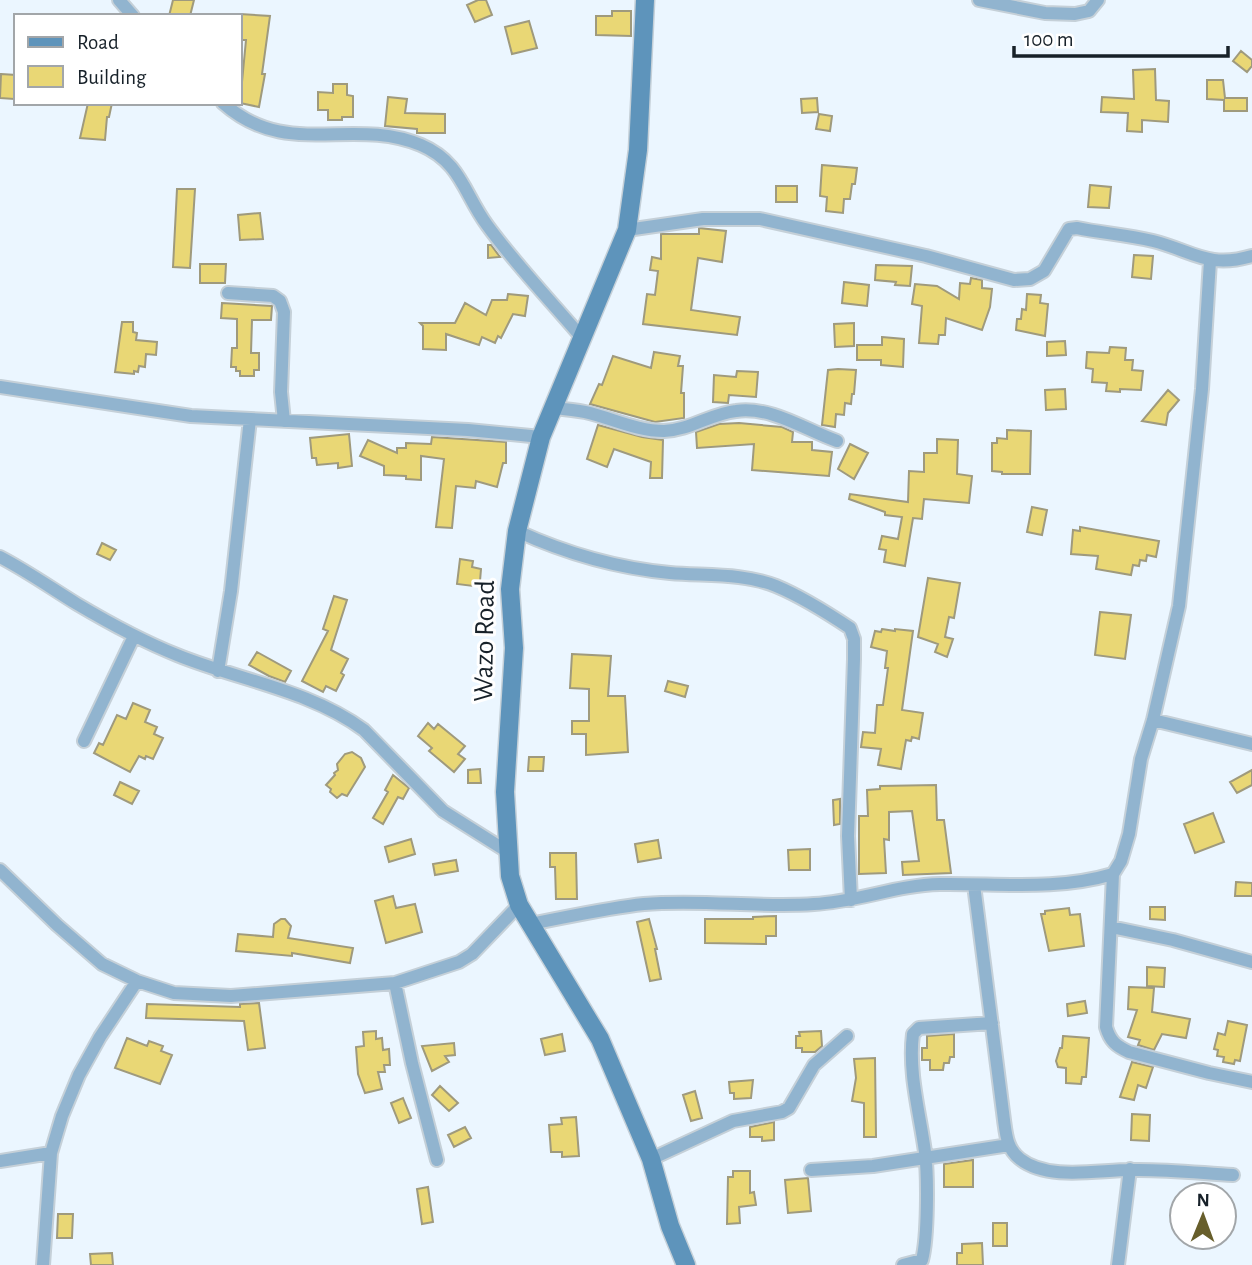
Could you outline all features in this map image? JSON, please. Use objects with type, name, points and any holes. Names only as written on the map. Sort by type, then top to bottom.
[{"type":"main road","name":"Wazo Road","points":[[645,0],[638,150],[627,230],[541,436],[517,531],[510,589],[514,648],[505,792],[510,876],[519,905],[600,1039],[651,1159],[670,1226],[686,1265]]},
{"type":"street","points":[[119,0],[132,14]]},
{"type":"street","points":[[979,0],[1065,15],[1089,11],[1098,0]]},
{"type":"street","points":[[226,105],[254,125],[278,132],[315,136],[351,132],[422,145],[458,172],[486,225],[583,339]]},
{"type":"street","points":[[627,230],[703,219],[761,219],[926,256],[1014,281],[1030,279],[1044,271],[1069,229],[1153,241],[1210,261],[1252,256]]},
{"type":"street","points":[[1210,261],[1202,389],[1179,606],[1153,720],[1140,759],[1129,834],[1114,874],[1106,1027],[1109,1038],[1129,1052],[1252,1082]]},
{"type":"street","points":[[228,293],[273,296],[282,304],[281,392],[284,421]]},
{"type":"street","points":[[0,387],[191,416],[541,436]]},
{"type":"street","points":[[553,408],[586,412],[633,427],[665,431],[688,427],[736,410],[756,411],[777,416],[837,441]]},
{"type":"street","points":[[218,671],[231,591],[250,419]]},
{"type":"street","points":[[517,531],[555,548],[605,562],[669,573],[752,580],[776,586],[850,628],[854,639],[849,836],[851,900]]},
{"type":"street","points":[[0,557],[30,572],[134,636],[218,671],[293,695],[350,720],[364,730],[443,811],[508,852]]},
{"type":"street","points":[[84,741],[134,636]]},
{"type":"street","points":[[1153,720],[1252,744]]},
{"type":"street","points":[[0,870],[102,964],[137,981],[174,993],[231,996],[394,983],[459,962],[472,954],[519,905]]},
{"type":"street","points":[[530,925],[645,904],[813,904],[851,900],[898,888],[939,884],[1031,886],[1092,880],[1114,874]]},
{"type":"street","points":[[974,885],[1003,1121],[1009,1145],[1021,1160],[1049,1170],[1077,1174],[1130,1170],[1233,1175]]},
{"type":"street","points":[[1111,927],[1173,940],[1252,962]]},
{"type":"street","points":[[43,1265],[51,1153],[62,1116],[79,1075],[100,1037],[137,981]]},
{"type":"street","points":[[394,983],[437,1160]]},
{"type":"street","points":[[903,1265],[922,1263],[925,1238],[925,1156],[913,1059],[915,1031],[919,1028],[992,1023]]},
{"type":"street","points":[[651,1159],[733,1121],[782,1112],[789,1108],[814,1065],[847,1036]]},
{"type":"street","points":[[811,1170],[873,1166],[1009,1145]]},
{"type":"street","points":[[0,1161],[51,1153]]},
{"type":"street","points":[[1118,1265],[1130,1170]]},
{"type":"building","points":[[173,0],[194,0],[190,14],[170,14]]},
{"type":"building","points":[[486,0],[492,15],[475,22],[467,5]]},
{"type":"building","points":[[612,11],[631,11],[631,36],[596,35],[596,16],[612,16]]},
{"type":"building","points":[[242,14],[270,16],[259,107],[242,103],[246,40],[242,40]]},
{"type":"building","points":[[529,21],[537,48],[512,54],[505,27]]},
{"type":"building","points":[[1241,51],[1252,60],[1252,66],[1247,72],[1233,61]]},
{"type":"building","points":[[1155,69],[1156,100],[1169,101],[1168,122],[1142,120],[1142,132],[1127,131],[1128,113],[1101,112],[1102,97],[1134,99],[1133,70]]},
{"type":"building","points":[[1,74],[14,75],[14,99],[0,98]]},
{"type":"building","points":[[1207,80],[1223,80],[1225,98],[1247,98],[1247,111],[1224,111],[1224,100],[1207,99]]},
{"type":"building","points":[[333,84],[347,84],[347,95],[353,96],[353,117],[328,120],[328,110],[318,110],[318,92],[333,93]]},
{"type":"building","points":[[388,97],[407,99],[405,113],[445,114],[445,133],[417,133],[417,129],[385,126]]},
{"type":"building","points":[[817,98],[818,112],[802,113],[801,99]]},
{"type":"building","points":[[88,105],[112,105],[107,117],[105,140],[80,138]]},
{"type":"building","points":[[819,114],[832,116],[830,131],[816,129]]},
{"type":"building","points":[[822,165],[857,168],[850,199],[844,199],[843,213],[826,211],[827,197],[820,196]]},
{"type":"building","points":[[1090,185],[1111,187],[1109,208],[1088,207]]},
{"type":"building","points":[[776,186],[797,186],[797,202],[776,202]]},
{"type":"building","points":[[177,189],[195,189],[190,268],[173,267]]},
{"type":"building","points":[[260,213],[263,239],[240,240],[238,215]]},
{"type":"building","points":[[699,228],[726,231],[722,262],[698,258],[691,310],[740,317],[737,335],[643,324],[647,294],[655,295],[658,271],[650,270],[652,257],[661,259],[661,234],[699,234]]},
{"type":"building","points":[[488,245],[491,245],[500,257],[488,258]]},
{"type":"building","points":[[1134,255],[1153,256],[1151,279],[1132,277]]},
{"type":"building","points":[[200,264],[226,264],[225,283],[200,283]]},
{"type":"building","points":[[876,265],[912,266],[910,286],[875,280]]},
{"type":"building","points":[[971,278],[982,280],[982,288],[992,289],[990,307],[982,330],[946,318],[945,335],[939,335],[938,344],[919,343],[922,306],[912,304],[915,284],[937,286],[959,299],[960,283],[970,284]]},
{"type":"building","points":[[844,282],[869,285],[867,306],[842,303]]},
{"type":"building","points":[[508,294],[528,296],[525,316],[513,314],[501,338],[498,336],[495,343],[482,337],[479,345],[446,334],[446,350],[423,349],[423,326],[420,323],[455,323],[465,303],[486,315],[492,300],[507,300]]},
{"type":"building","points":[[1027,294],[1041,295],[1040,303],[1048,304],[1045,336],[1016,330],[1022,309],[1026,310]]},
{"type":"building","points":[[222,303],[272,306],[271,320],[252,320],[251,353],[259,353],[259,370],[254,370],[254,376],[240,376],[236,367],[231,367],[232,348],[237,348],[237,319],[221,318]]},
{"type":"building","points":[[122,322],[133,322],[133,332],[137,333],[136,340],[157,342],[156,355],[146,354],[145,367],[139,366],[138,372],[134,371],[134,374],[115,372]]},
{"type":"building","points":[[854,323],[854,346],[835,347],[834,324]]},
{"type":"building","points":[[882,337],[904,339],[903,367],[881,365],[881,360],[857,360],[857,345],[882,345]]},
{"type":"building","points":[[1065,341],[1066,355],[1047,356],[1047,342]]},
{"type":"building","points":[[1110,347],[1126,348],[1125,360],[1133,360],[1132,370],[1143,371],[1141,390],[1106,391],[1107,383],[1092,382],[1093,369],[1086,368],[1087,352],[1109,353]]},
{"type":"building","points":[[654,352],[680,356],[678,366],[683,366],[681,393],[684,393],[684,418],[655,422],[590,404],[599,384],[602,385],[613,356],[651,368]]},
{"type":"building","points":[[828,370],[856,370],[854,394],[851,404],[845,403],[844,415],[836,414],[835,427],[822,425]]},
{"type":"building","points":[[737,371],[758,372],[756,397],[729,395],[728,403],[713,402],[714,375],[736,377]]},
{"type":"building","points":[[1065,389],[1066,409],[1046,410],[1045,390]]},
{"type":"building","points":[[1168,390],[1179,400],[1168,413],[1166,425],[1142,421]]},
{"type":"building","points":[[719,424],[782,427],[793,432],[792,442],[812,442],[812,450],[832,452],[829,476],[752,470],[754,444],[697,448],[696,432]]},
{"type":"building","points":[[598,425],[663,440],[662,478],[650,478],[651,462],[614,449],[607,467],[587,459]]},
{"type":"building","points":[[1007,430],[1031,431],[1030,474],[1002,474],[992,471],[992,443],[997,443],[997,438],[1007,439]]},
{"type":"building","points":[[349,434],[352,466],[338,468],[338,463],[317,465],[316,458],[312,458],[310,438]]},
{"type":"building","points":[[432,437],[506,442],[506,463],[503,463],[497,487],[476,481],[475,488],[456,486],[452,528],[436,527],[444,459],[421,456],[421,480],[384,475],[384,466],[360,456],[368,440],[397,453],[397,448],[406,448],[406,443],[431,444]]},
{"type":"building","points":[[937,439],[958,440],[957,474],[972,476],[969,503],[924,499],[922,519],[913,518],[905,566],[884,562],[886,550],[879,549],[882,536],[898,539],[902,517],[885,515],[885,512],[849,499],[850,494],[908,502],[909,471],[924,472],[924,453],[937,453]]},
{"type":"building","points":[[850,444],[868,453],[854,479],[838,469]]},
{"type":"building","points":[[1032,507],[1047,510],[1042,535],[1027,532]]},
{"type":"building","points":[[1080,527],[1159,541],[1156,557],[1147,555],[1146,561],[1140,560],[1139,566],[1133,565],[1131,575],[1096,569],[1098,556],[1071,554],[1073,530],[1080,531]]},
{"type":"building","points":[[102,543],[116,550],[110,560],[97,554]]},
{"type":"building","points":[[460,559],[473,561],[472,567],[481,569],[480,581],[474,581],[473,586],[457,584]]},
{"type":"building","points":[[928,578],[960,583],[954,618],[949,617],[945,637],[953,639],[947,657],[935,652],[938,644],[918,637]]},
{"type":"building","points":[[334,596],[347,600],[331,650],[348,659],[336,691],[326,686],[323,692],[302,681],[328,631],[323,629]]},
{"type":"building","points":[[1100,612],[1131,615],[1125,659],[1095,655]]},
{"type":"building","points":[[882,629],[913,631],[902,710],[923,713],[919,739],[912,737],[911,741],[906,740],[901,769],[878,765],[881,749],[861,747],[863,732],[875,733],[877,705],[883,705],[888,668],[885,668],[887,651],[871,647],[875,631],[881,632]]},
{"type":"building","points":[[257,652],[291,671],[285,682],[249,665]]},
{"type":"building","points":[[572,654],[611,656],[608,696],[625,696],[628,752],[586,755],[586,734],[572,734],[572,721],[589,721],[589,689],[570,688]]},
{"type":"building","points":[[668,681],[688,686],[685,697],[665,691]]},
{"type":"building","points":[[133,703],[150,710],[145,722],[157,727],[154,734],[163,738],[153,759],[139,756],[130,772],[94,753],[99,743],[103,745],[117,715],[126,719]]},
{"type":"building","points":[[428,723],[434,729],[438,724],[465,746],[458,754],[465,759],[454,772],[429,751],[432,748],[418,736]]},
{"type":"building","points":[[352,752],[361,758],[365,767],[347,796],[342,794],[337,798],[326,785],[338,770],[337,764],[345,754]]},
{"type":"building","points":[[529,757],[544,757],[543,771],[528,771]]},
{"type":"building","points":[[480,769],[481,783],[468,783],[468,770]]},
{"type":"building","points":[[1252,770],[1252,785],[1237,793],[1230,782]]},
{"type":"building","points":[[393,775],[409,788],[403,799],[398,797],[383,824],[373,818],[388,792],[385,790]]},
{"type":"building","points":[[120,782],[139,791],[132,804],[114,795]]},
{"type":"building","points":[[936,785],[937,820],[944,820],[951,873],[903,875],[902,862],[919,861],[912,811],[889,812],[889,840],[884,839],[886,873],[859,874],[859,816],[868,816],[867,790],[880,789],[880,786]]},
{"type":"building","points":[[840,799],[840,824],[834,825],[833,800]]},
{"type":"building","points":[[1213,813],[1224,842],[1195,853],[1184,824]]},
{"type":"building","points":[[411,839],[415,854],[389,862],[385,847]]},
{"type":"building","points":[[658,840],[661,858],[638,862],[635,844]]},
{"type":"building","points":[[810,849],[810,870],[789,870],[788,850]]},
{"type":"building","points":[[550,853],[576,853],[577,899],[556,899],[555,867],[550,867]]},
{"type":"building","points":[[456,860],[458,871],[435,875],[433,864]]},
{"type":"building","points":[[1236,882],[1252,883],[1252,896],[1235,896]]},
{"type":"building","points":[[393,896],[396,908],[415,904],[422,932],[386,943],[375,901]]},
{"type":"building","points":[[1150,907],[1165,907],[1165,920],[1150,919]]},
{"type":"building","points":[[1069,908],[1070,915],[1080,914],[1084,946],[1049,951],[1041,914]]},
{"type":"building","points":[[776,916],[776,936],[766,936],[766,944],[705,943],[705,919]]},
{"type":"building","points":[[285,919],[291,926],[288,938],[353,948],[350,963],[292,953],[292,956],[236,951],[238,934],[273,937],[274,924]]},
{"type":"building","points":[[649,919],[661,979],[650,981],[637,922]]},
{"type":"building","points":[[1147,967],[1165,968],[1164,987],[1147,986]]},
{"type":"building","points":[[1129,987],[1154,988],[1152,1012],[1190,1019],[1186,1038],[1162,1034],[1154,1050],[1138,1045],[1140,1040],[1128,1037],[1137,1010],[1128,1009]]},
{"type":"building","points":[[1085,1001],[1087,1013],[1068,1016],[1067,1004]]},
{"type":"building","points":[[259,1003],[265,1048],[248,1050],[244,1021],[146,1018],[147,1004],[240,1007],[240,1004]]},
{"type":"building","points":[[1228,1021],[1247,1025],[1240,1061],[1235,1060],[1234,1064],[1223,1062],[1224,1057],[1217,1056],[1218,1050],[1214,1049],[1218,1033],[1225,1035]]},
{"type":"building","points":[[376,1031],[376,1039],[382,1038],[383,1050],[389,1049],[390,1065],[384,1065],[385,1072],[378,1072],[382,1089],[365,1093],[358,1074],[356,1047],[364,1046],[363,1032]]},
{"type":"building","points":[[821,1031],[822,1046],[815,1052],[802,1052],[802,1048],[796,1048],[796,1036],[800,1036],[799,1032]]},
{"type":"building","points":[[562,1034],[565,1051],[545,1055],[541,1039]]},
{"type":"building","points":[[954,1034],[954,1057],[950,1057],[949,1063],[944,1063],[943,1070],[930,1070],[930,1060],[922,1060],[922,1048],[927,1048],[927,1036]]},
{"type":"building","points":[[1063,1036],[1089,1038],[1086,1077],[1082,1077],[1081,1084],[1066,1083],[1066,1068],[1058,1067],[1056,1061],[1062,1048]]},
{"type":"building","points":[[127,1038],[147,1046],[149,1041],[163,1046],[161,1051],[172,1055],[160,1084],[115,1068]]},
{"type":"building","points":[[454,1043],[455,1055],[445,1056],[449,1062],[432,1071],[422,1046]]},
{"type":"building","points":[[875,1058],[876,1137],[864,1137],[864,1103],[852,1101],[856,1078],[854,1059]]},
{"type":"building","points":[[1132,1062],[1153,1067],[1146,1088],[1138,1085],[1134,1100],[1120,1097]]},
{"type":"building","points":[[753,1080],[751,1098],[734,1099],[734,1093],[730,1093],[729,1082]]},
{"type":"building","points":[[440,1086],[458,1103],[449,1111],[432,1095]]},
{"type":"building","points":[[695,1091],[702,1118],[691,1121],[683,1095]]},
{"type":"building","points":[[403,1098],[411,1118],[399,1123],[391,1103]]},
{"type":"building","points":[[1132,1114],[1150,1115],[1149,1141],[1131,1140]]},
{"type":"building","points":[[576,1117],[579,1156],[562,1157],[562,1152],[551,1152],[549,1125],[562,1124],[561,1118]]},
{"type":"building","points":[[774,1122],[774,1140],[762,1141],[762,1137],[750,1137],[750,1127]]},
{"type":"building","points":[[465,1127],[471,1138],[454,1147],[448,1135]]},
{"type":"building","points":[[973,1160],[973,1187],[944,1187],[944,1164]]},
{"type":"building","points":[[733,1171],[750,1171],[750,1193],[754,1192],[756,1205],[739,1207],[740,1223],[727,1224],[728,1177],[733,1177]]},
{"type":"building","points":[[808,1178],[811,1211],[788,1213],[785,1180]]},
{"type":"building","points":[[428,1187],[433,1222],[422,1224],[417,1189]]},
{"type":"building","points":[[58,1214],[73,1214],[72,1238],[57,1238]]},
{"type":"building","points":[[993,1223],[1007,1223],[1007,1246],[993,1246]]},
{"type":"building","points":[[982,1243],[983,1265],[957,1265],[957,1253],[962,1253],[962,1244]]},
{"type":"building","points":[[112,1253],[113,1265],[91,1265],[90,1254]]}]
